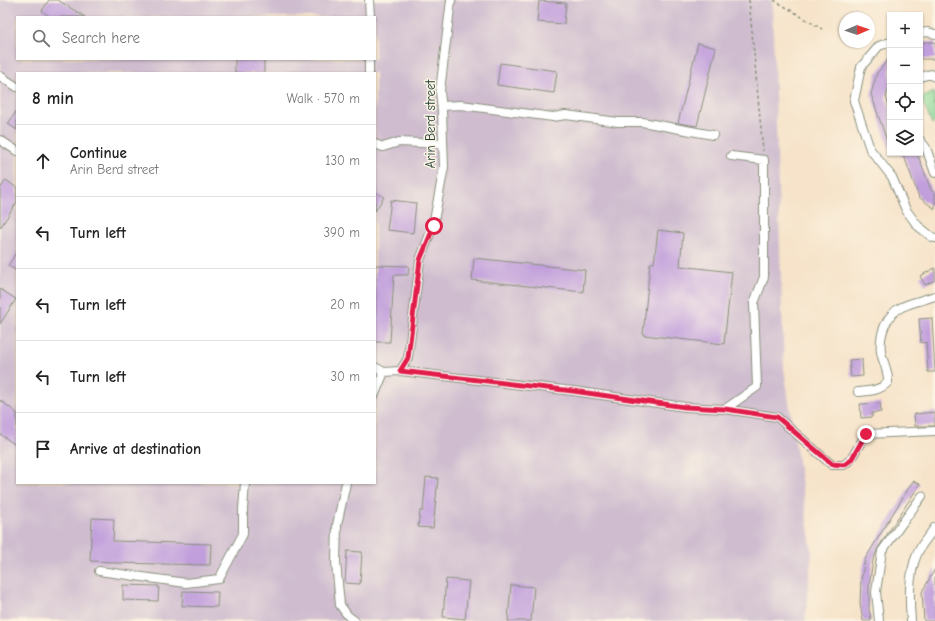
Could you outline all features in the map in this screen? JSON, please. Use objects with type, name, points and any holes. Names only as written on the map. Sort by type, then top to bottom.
[{"type":"street","points":[[369,0],[370,16]]},
{"type":"street","name":"Arin Berd street","points":[[400,371],[408,358],[420,260],[434,226],[444,167],[442,106],[440,91],[451,0]]},
{"type":"street","points":[[923,33],[935,34]]},
{"type":"street","points":[[887,43],[879,46],[861,67],[854,101],[870,149],[892,177],[906,210],[918,226],[935,238]]},
{"type":"street","points":[[369,60],[369,72]]},
{"type":"street","points":[[923,76],[931,74],[935,77]]},
{"type":"street","points":[[0,76],[16,86]]},
{"type":"street","points":[[442,106],[461,105],[553,117],[566,115],[618,122],[642,122],[713,135]]},
{"type":"street","points":[[0,140],[16,149]]},
{"type":"street","points":[[376,144],[383,147],[399,142],[443,144]]},
{"type":"street","points":[[923,144],[926,148],[935,173]]},
{"type":"street","points":[[725,409],[757,387],[754,303],[764,277],[764,160],[730,156]]},
{"type":"street","points":[[858,392],[876,390],[885,386],[888,382],[881,351],[881,334],[888,319],[901,307],[935,296]]},
{"type":"street","points":[[376,368],[384,372],[400,371],[573,391],[685,407],[725,409],[777,417],[832,464],[844,465],[851,460],[866,434],[935,431]]},
{"type":"street","points":[[376,392],[384,372]]},
{"type":"street","points":[[98,571],[186,583],[219,579],[243,534],[245,484]]},
{"type":"street","points":[[344,485],[337,525],[336,562],[340,605],[348,616],[355,621]]},
{"type":"street","points":[[879,621],[876,592],[882,551],[922,496]]},
{"type":"street","points":[[911,621],[910,600],[913,566],[921,546],[935,527]]},
{"type":"path","points":[[749,0],[764,160]]},
{"type":"path","points":[[774,0],[822,29]]},
{"type":"shaded area","points":[[0,0],[772,0],[784,369],[812,553],[805,621],[0,620]]},
{"type":"green space","points":[[934,92],[935,122],[932,124],[923,103],[923,97]]},
{"type":"building","points":[[49,0],[58,0],[83,16],[50,16],[42,11]]},
{"type":"building","points":[[539,1],[566,3],[564,24],[537,22]]},
{"type":"building","points":[[923,42],[935,42],[935,59],[923,59]]},
{"type":"building","points":[[698,43],[716,48],[697,126],[678,123]]},
{"type":"building","points":[[235,60],[264,60],[264,72],[235,72]]},
{"type":"building","points":[[887,61],[887,141],[871,94],[877,73]]},
{"type":"building","points":[[500,63],[557,71],[554,93],[497,85]]},
{"type":"building","points":[[16,112],[16,129],[8,124]]},
{"type":"building","points":[[902,156],[918,156],[931,190],[935,193],[935,209],[919,197],[905,159]]},
{"type":"building","points":[[6,180],[16,187],[16,204],[0,228],[0,189]]},
{"type":"building","points":[[376,193],[384,197],[376,209]]},
{"type":"building","points":[[391,200],[416,203],[413,233],[387,230]]},
{"type":"building","points":[[658,230],[683,233],[680,266],[732,272],[724,344],[643,335],[650,263],[654,263]]},
{"type":"building","points":[[16,253],[16,270],[8,266]]},
{"type":"building","points":[[474,258],[585,270],[583,292],[472,280]]},
{"type":"building","points":[[376,265],[409,266],[408,275],[394,275],[390,342],[376,342]]},
{"type":"building","points":[[935,268],[935,280],[925,285],[920,276]]},
{"type":"building","points":[[0,289],[16,299],[0,324]]},
{"type":"building","points":[[932,318],[935,372],[928,372],[926,342],[921,343],[919,319]]},
{"type":"building","points":[[862,359],[863,376],[851,377],[849,360]]},
{"type":"building","points":[[0,400],[16,412],[16,445],[0,434]]},
{"type":"building","points":[[880,403],[881,412],[872,413],[872,417],[861,418],[860,404]]},
{"type":"building","points":[[935,412],[935,426],[915,426],[914,414]]},
{"type":"building","points":[[426,477],[438,478],[433,528],[418,527],[420,511],[423,511]]},
{"type":"building","points":[[913,481],[920,484],[878,548],[873,560],[869,586],[869,608],[871,621],[863,621],[860,603],[861,580],[865,559]]},
{"type":"building","points":[[92,518],[114,519],[113,541],[211,544],[210,565],[90,561]]},
{"type":"building","points":[[347,551],[362,552],[360,584],[345,583]]},
{"type":"building","points":[[935,569],[935,621],[924,621],[922,592]]},
{"type":"building","points":[[446,579],[469,581],[465,619],[443,617]]},
{"type":"building","points":[[123,585],[159,586],[158,601],[123,600]]},
{"type":"building","points":[[511,585],[534,587],[531,621],[508,621]]},
{"type":"building","points":[[183,591],[218,592],[217,607],[182,606]]},
{"type":"route","points":[[434,226],[420,260],[408,358],[400,371],[573,391],[685,407],[725,409],[777,417],[832,464],[844,465],[851,460],[866,434]]}]
